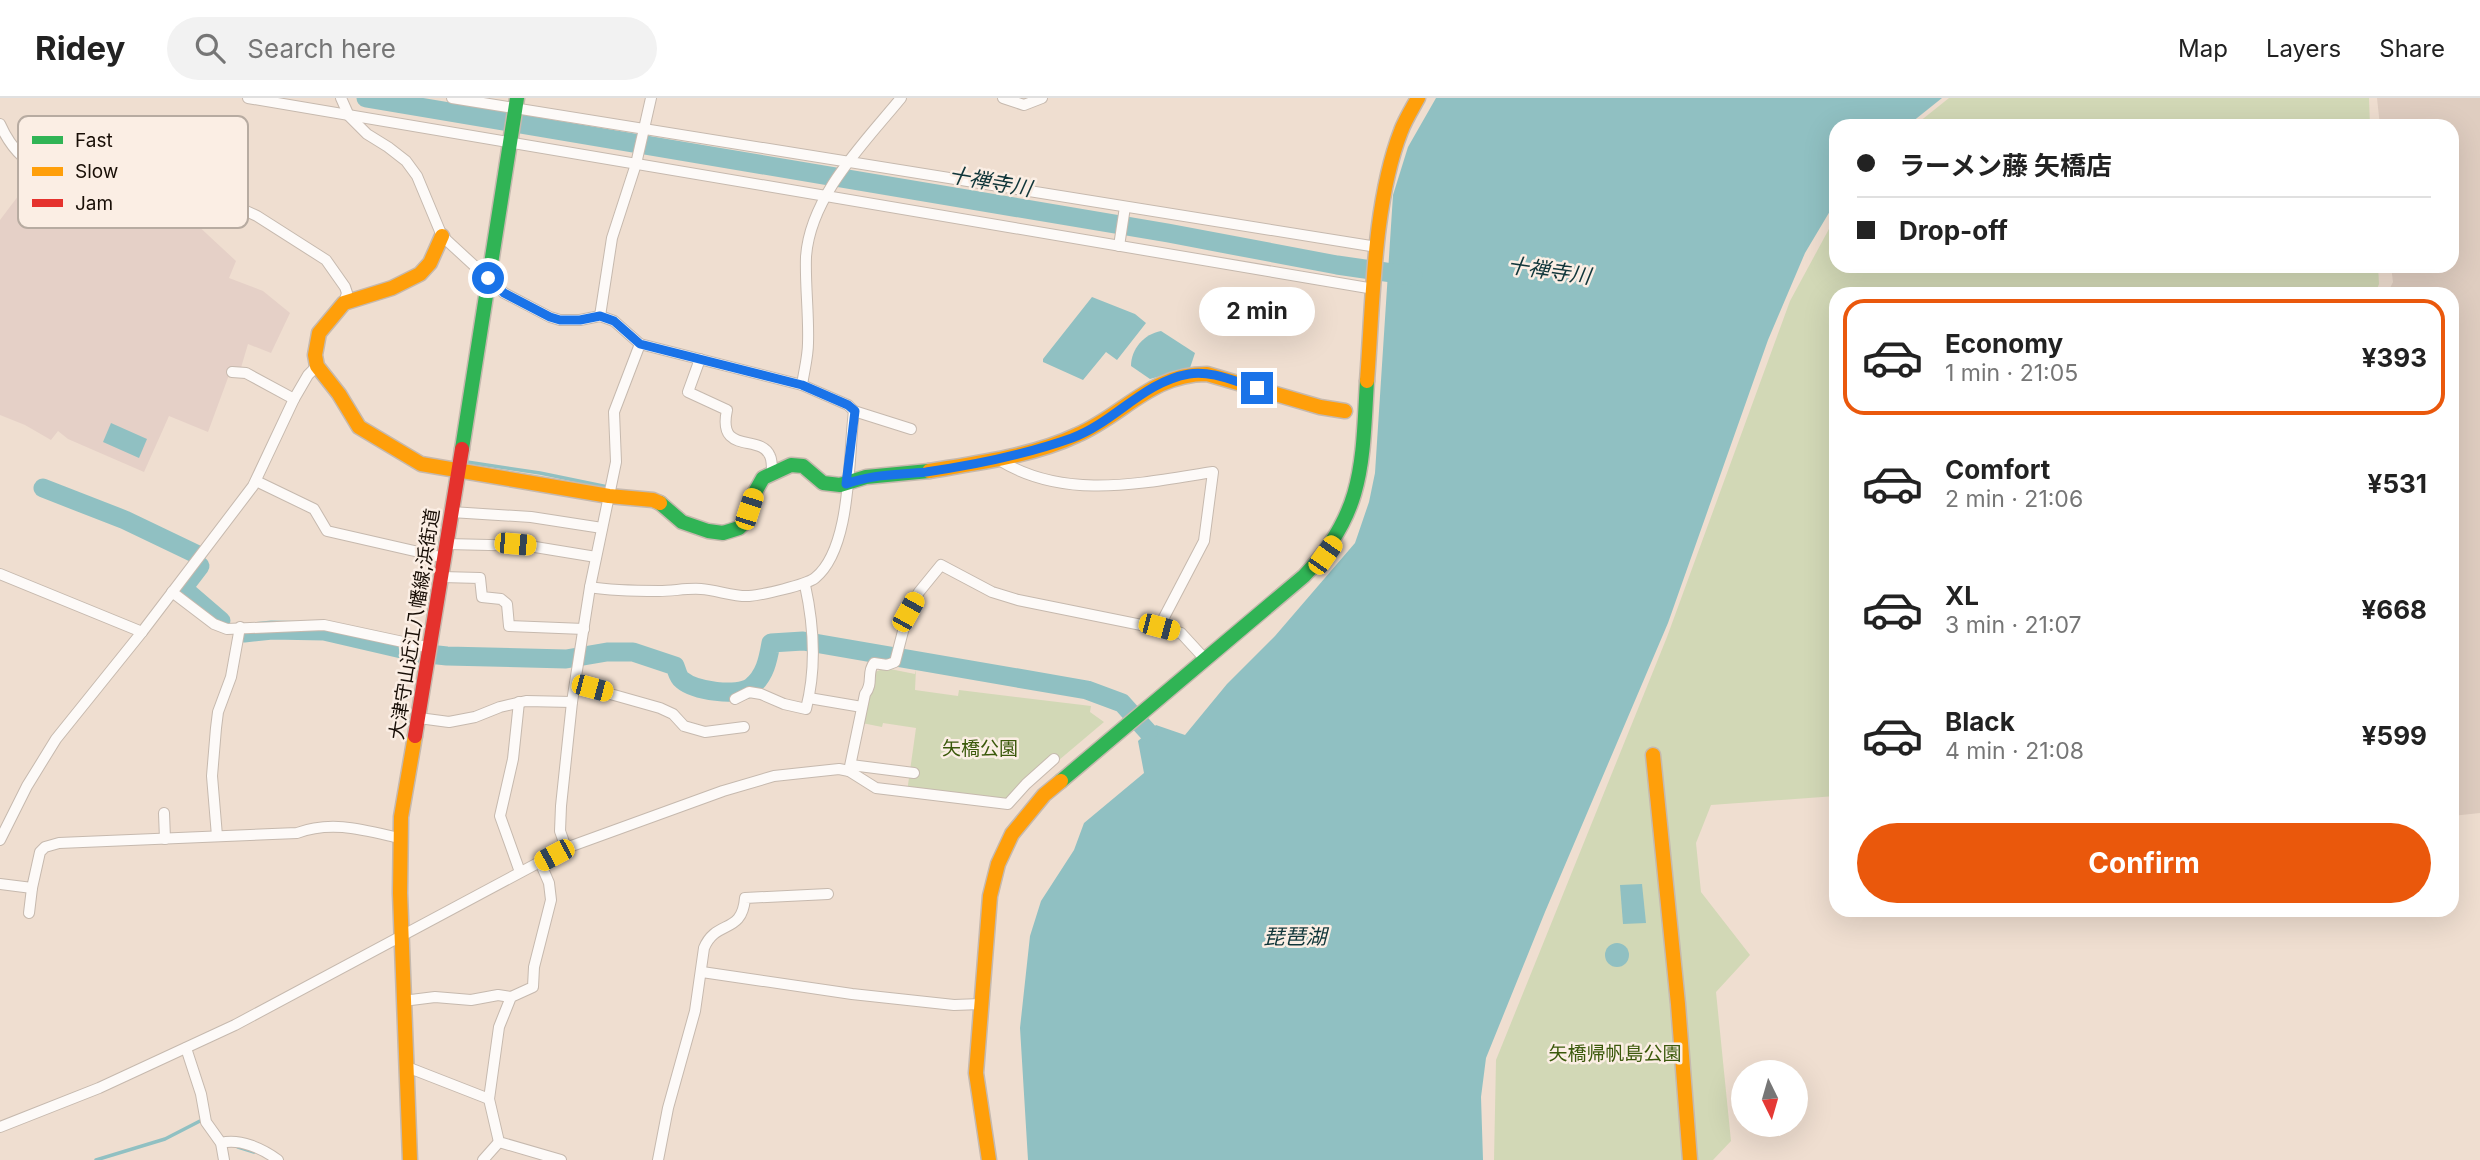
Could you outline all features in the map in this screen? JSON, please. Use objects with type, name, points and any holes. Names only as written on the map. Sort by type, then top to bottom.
[{"type":"street","points":[[248,98],[1374,287]]},
{"type":"street","points":[[341,98],[348,114],[367,134],[406,161],[417,176],[442,236],[504,293],[560,320],[600,316],[614,321],[640,344],[802,385],[848,405],[855,411],[911,429]]},
{"type":"street","points":[[452,98],[516,106],[644,132],[1377,250]]},
{"type":"street","points":[[600,316],[611,238],[636,162],[651,98]]},
{"type":"street","points":[[802,385],[808,347],[806,256],[810,235],[826,194],[901,98]]},
{"type":"street","points":[[1003,98],[1024,105],[1042,98]]},
{"type":"street","points":[[989,1160],[976,1073],[990,896],[998,864],[1012,834],[1044,795],[1304,576],[1325,555],[1342,531],[1355,500],[1361,471],[1377,250],[1389,169],[1401,130],[1418,98]]},
{"type":"street","name":"大津守山近江八幡線;浜街道","points":[[410,1160],[401,938],[401,817],[430,653],[516,106]]},
{"type":"street","points":[[0,124],[18,154]]},
{"type":"street","points":[[1119,243],[1125,210]]},
{"type":"street","points":[[248,212],[326,260],[345,288],[347,293],[344,303]]},
{"type":"street","points":[[442,236],[430,263],[420,274],[392,288],[344,303],[319,333],[316,342],[317,366],[340,394],[359,427],[421,464],[609,496],[653,500],[664,505],[682,522],[723,533],[731,532],[744,523],[759,484],[772,472],[796,464],[803,466],[823,482],[840,485],[866,477],[923,472],[999,460],[1074,437],[1100,424],[1155,384],[1190,374],[1208,374],[1320,407],[1345,411]]},
{"type":"street","points":[[566,848],[560,831],[560,821],[572,702],[590,587],[616,462],[614,412],[640,344]]},
{"type":"street","points":[[700,359],[688,392],[727,410],[724,424],[726,430],[736,440],[767,451],[771,456],[772,472]]},
{"type":"street","points":[[1,835],[56,739],[142,632],[256,481],[294,399],[308,375],[317,366]]},
{"type":"street","points":[[232,372],[246,373],[294,399]]},
{"type":"street","points":[[590,587],[657,591],[700,589],[748,596],[805,585],[825,568],[837,546],[844,520],[855,411]]},
{"type":"street","points":[[999,460],[1030,474],[1094,487],[1123,486],[1213,472],[1204,541],[1159,627]]},
{"type":"street","points":[[256,481],[314,509],[327,531],[446,551],[530,546],[596,557]]},
{"type":"street","points":[[451,512],[531,517],[602,528]]},
{"type":"street","points":[[850,768],[862,706],[870,687],[871,667],[874,663],[887,665],[896,658],[908,612],[919,592],[941,565],[992,592],[1018,600],[1181,633],[1205,658]]},
{"type":"street","points":[[0,574],[142,632]]},
{"type":"street","points":[[442,577],[481,578],[482,597],[501,599],[507,604],[509,626],[584,629]]},
{"type":"street","points":[[735,699],[749,692],[806,709],[814,642],[813,619],[805,585]]},
{"type":"street","points":[[172,592],[214,624],[227,629],[324,625],[430,653]]},
{"type":"street","points":[[217,836],[212,776],[216,728],[218,712],[231,677],[240,627]]},
{"type":"street","points":[[575,684],[660,708],[673,714],[684,726],[705,732],[744,727]]},
{"type":"street","points":[[809,698],[862,706]]},
{"type":"street","points":[[519,702],[513,759],[500,816],[520,872]]},
{"type":"street","points":[[419,718],[449,722],[475,717],[519,702],[572,702]]},
{"type":"street","points":[[1653,755],[1690,1160]]},
{"type":"street","points":[[850,768],[876,788],[1008,804],[1054,759]]},
{"type":"street","points":[[0,1127],[99,1088],[186,1048],[401,938],[566,848],[723,791],[774,776],[850,768],[914,773]]},
{"type":"street","points":[[164,813],[165,839]]},
{"type":"street","points":[[29,913],[40,852],[52,845],[297,833],[314,827],[349,826],[399,838]]},
{"type":"street","points":[[403,1001],[435,997],[471,1000],[498,995],[511,997],[533,987],[534,967],[550,907],[551,892],[540,862]]},
{"type":"street","points":[[0,884],[32,888]]},
{"type":"street","points":[[658,1160],[668,1108],[695,1011],[704,948],[710,936],[740,918],[745,898],[828,894]]},
{"type":"street","points":[[702,972],[852,994],[954,1005],[981,1004]]},
{"type":"street","points":[[499,1142],[489,1100],[499,1027],[511,997]]},
{"type":"street","points":[[186,1048],[201,1094],[206,1122],[221,1143],[224,1160]]},
{"type":"street","points":[[407,1067],[489,1100]]},
{"type":"street","points":[[221,1143],[229,1141],[244,1144],[266,1152],[278,1160]]},
{"type":"street","points":[[483,1160],[499,1142]]},
{"type":"street","points":[[499,1142],[561,1160]]},
{"type":"shaded area","points":[[2377,98],[2480,98],[2480,813],[2459,815],[2459,287],[2390,287],[2392,273],[2459,273],[2459,119],[2379,119]]},
{"type":"shaded area","points":[[18,196],[18,228],[201,228],[236,261],[229,278],[263,291],[290,313],[271,353],[248,344],[240,371],[229,375],[208,432],[169,416],[144,472],[68,439],[58,431],[51,440],[0,415],[0,220]]},
{"type":"green space","points":[[1949,98],[2369,98],[2370,119],[1923,119]]},
{"type":"green space","name":"矢橋帰帆島公園","points":[[1829,229],[1829,273],[2378,273],[2379,284],[2378,287],[1829,287],[1829,797],[1711,805],[1696,843],[1701,892],[1750,955],[1716,992],[1731,1141],[1713,1160],[1494,1160],[1496,1060],[1667,637],[1790,301]]},
{"type":"green space","name":"矢橋公園","points":[[885,668],[915,674],[916,669],[915,690],[958,696],[959,690],[1091,706],[1090,712],[1104,722],[1033,782],[1011,807],[907,792],[916,728],[883,723],[882,727],[862,723],[875,672]]},
{"type":"water","name":"琵琶湖","points":[[1436,98],[1942,98],[1916,119],[1829,119],[1829,213],[1805,253],[1768,340],[1668,623],[1486,1058],[1481,1097],[1483,1160],[1028,1160],[1020,1028],[1030,936],[1041,901],[1074,850],[1084,823],[1144,773],[1138,741],[1156,725],[1185,735],[1227,684],[1275,636],[1355,543],[1369,502],[1375,473],[1393,195],[1408,147]]},
{"type":"water","points":[[1092,297],[1135,314],[1146,323],[1117,360],[1106,352],[1083,380],[1043,362],[1043,359]]},
{"type":"water","points":[[1161,331],[1195,353],[1190,368],[1150,379],[1131,366],[1133,354],[1144,339]]},
{"type":"water","points":[[111,423],[147,439],[139,458],[103,442]]},
{"type":"water","points":[[1642,884],[1646,923],[1623,924],[1620,885]]},
{"type":"water","points":[[1617,943],[1628,950],[1629,955],[1622,966],[1617,967],[1606,960],[1605,955],[1612,944]]},
{"type":"waterway","name":"十禅寺川","points":[[366,98],[1413,276]]},
{"type":"waterway","points":[[467,462],[608,487]]},
{"type":"waterway","points":[[43,488],[125,520],[196,554]]},
{"type":"waterway","points":[[200,566],[184,587],[185,590],[221,621]]},
{"type":"waterway","points":[[244,633],[272,630],[324,631],[419,653],[447,656],[566,659],[607,652],[633,652],[675,666],[682,680],[688,684],[706,690],[726,692],[745,690],[756,683],[765,667],[771,643],[803,641],[1087,690],[1122,703],[1148,732]]},
{"type":"waterway","points":[[96,1160],[165,1139],[200,1121]]},
{"type":"waterway","points":[[238,1147],[254,1152]]},
{"type":"traffic: fast","points":[[462,449],[517,98]]},
{"type":"traffic: fast","points":[[1061,781],[1304,576],[1324,553],[1339,530],[1356,485],[1364,437],[1367,381]]},
{"type":"traffic: fast","points":[[660,503],[682,522],[723,533],[739,528],[744,523],[763,478],[791,465],[803,466],[823,483],[840,485],[866,477],[929,471]]},
{"type":"traffic: slow","points":[[1367,381],[1376,254],[1385,190],[1401,131],[1418,98]]},
{"type":"traffic: slow","points":[[442,236],[430,263],[420,274],[392,288],[344,303],[319,333],[315,355],[317,366],[339,394],[359,427],[421,464],[660,503]]},
{"type":"traffic: slow","points":[[929,471],[1005,458],[1060,442],[1094,426],[1154,388],[1187,376],[1207,374],[1320,407],[1345,411]]},
{"type":"traffic: slow","points":[[410,1160],[400,893],[401,817],[415,736]]},
{"type":"traffic: slow","points":[[1653,755],[1678,1004],[1690,1160]]},
{"type":"traffic: slow","points":[[989,1160],[976,1073],[990,896],[998,864],[1012,834],[1044,795],[1061,781]]},
{"type":"traffic: jam","points":[[415,736],[462,449]]},
{"type":"route","points":[[488,278],[504,293],[550,317],[580,320],[600,316],[614,321],[640,344],[802,385],[848,405],[855,411],[846,484],[866,477],[923,472],[999,460],[1074,437],[1100,424],[1155,384],[1190,374],[1208,374],[1257,388]]}]
